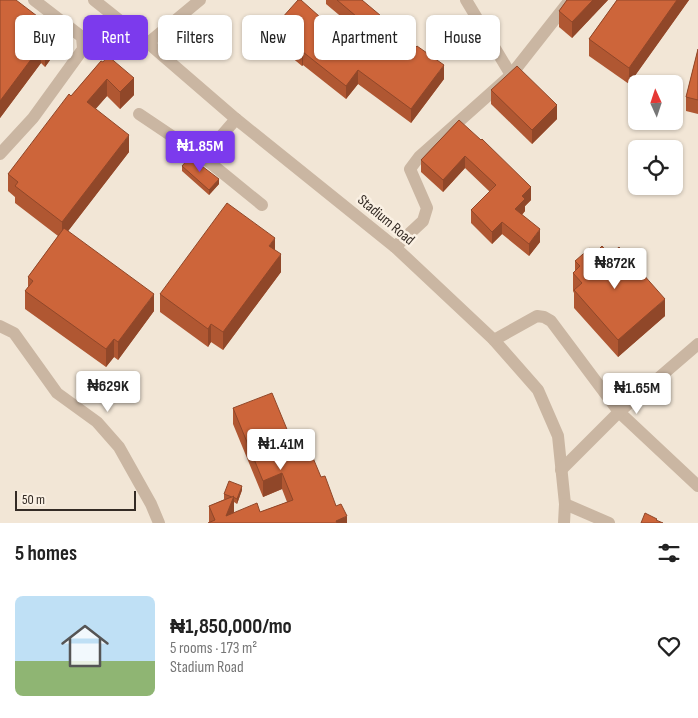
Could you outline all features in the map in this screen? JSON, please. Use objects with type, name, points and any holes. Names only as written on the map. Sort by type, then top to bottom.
[{"type":"street","points":[[0,154],[33,118],[83,49],[82,38],[34,0]]},
{"type":"street","name":"Stadium Road","points":[[94,0],[113,15]]},
{"type":"street","points":[[148,43],[200,0]]},
{"type":"street","points":[[466,0],[510,74]]},
{"type":"street","points":[[395,247],[423,221],[427,208],[410,170],[419,157],[510,74],[570,0]]},
{"type":"street","name":"Stadium Road","points":[[148,43],[236,119],[395,247],[494,340],[538,390],[558,436],[565,504],[564,523]]},
{"type":"street","points":[[139,114],[203,157],[262,205]]},
{"type":"street","points":[[203,157],[236,119]]},
{"type":"street","points":[[494,340],[534,317],[544,317],[554,325],[619,412],[698,486]]},
{"type":"street","points":[[0,326],[14,333],[56,392],[97,422],[119,447],[151,504],[159,523]]},
{"type":"street","points":[[561,470],[619,412],[698,344]]},
{"type":"street","points":[[565,504],[609,523]]},
{"type":"building","points":[[0,0],[16,0],[36,15],[15,15],[15,60],[31,60],[0,101]]},
{"type":"building","points":[[298,0],[301,0],[318,15],[314,15],[314,60],[416,60],[417,46],[426,52],[426,60],[437,60],[444,65],[411,109],[358,70],[346,86],[304,53],[304,15],[285,15]]},
{"type":"building","points":[[337,0],[362,0],[380,15],[355,15]]},
{"type":"building","points":[[567,0],[593,0],[572,22],[559,11]]},
{"type":"building","points":[[617,0],[677,0],[629,68],[589,39]]},
{"type":"building","points":[[698,49],[698,100],[686,97]]},
{"type":"building","points":[[105,60],[113,60],[134,78],[120,92],[107,79],[87,102],[129,135],[62,222],[15,186],[18,182],[8,174],[69,94],[71,96],[101,61]]},
{"type":"building","points":[[517,66],[557,105],[532,130],[491,90]]},
{"type":"building","points":[[459,120],[482,139],[531,187],[522,196],[525,199],[515,209],[540,229],[529,244],[502,222],[492,232],[471,210],[496,185],[465,156],[443,180],[421,160]]},
{"type":"building","points":[[190,157],[219,179],[209,190],[182,166]]},
{"type":"building","points":[[227,203],[275,238],[269,246],[281,254],[223,332],[211,324],[208,329],[160,294]]},
{"type":"building","points":[[64,228],[154,294],[118,342],[114,339],[106,349],[25,291],[33,281],[28,277]]},
{"type":"building","points":[[602,246],[610,255],[619,247],[665,299],[618,340],[574,290],[582,283],[573,273],[580,266],[575,261],[590,248],[594,254]]},
{"type":"building","points":[[272,393],[291,439],[303,434],[321,477],[325,476],[336,506],[341,504],[347,516],[336,521],[337,523],[208,523],[215,520],[209,506],[234,496],[226,516],[257,503],[260,512],[293,500],[282,473],[263,481],[233,408]]},
{"type":"building","points":[[229,481],[242,486],[237,499],[234,496],[224,494]]},
{"type":"building","points":[[645,513],[656,520],[663,523],[641,523]]}]
